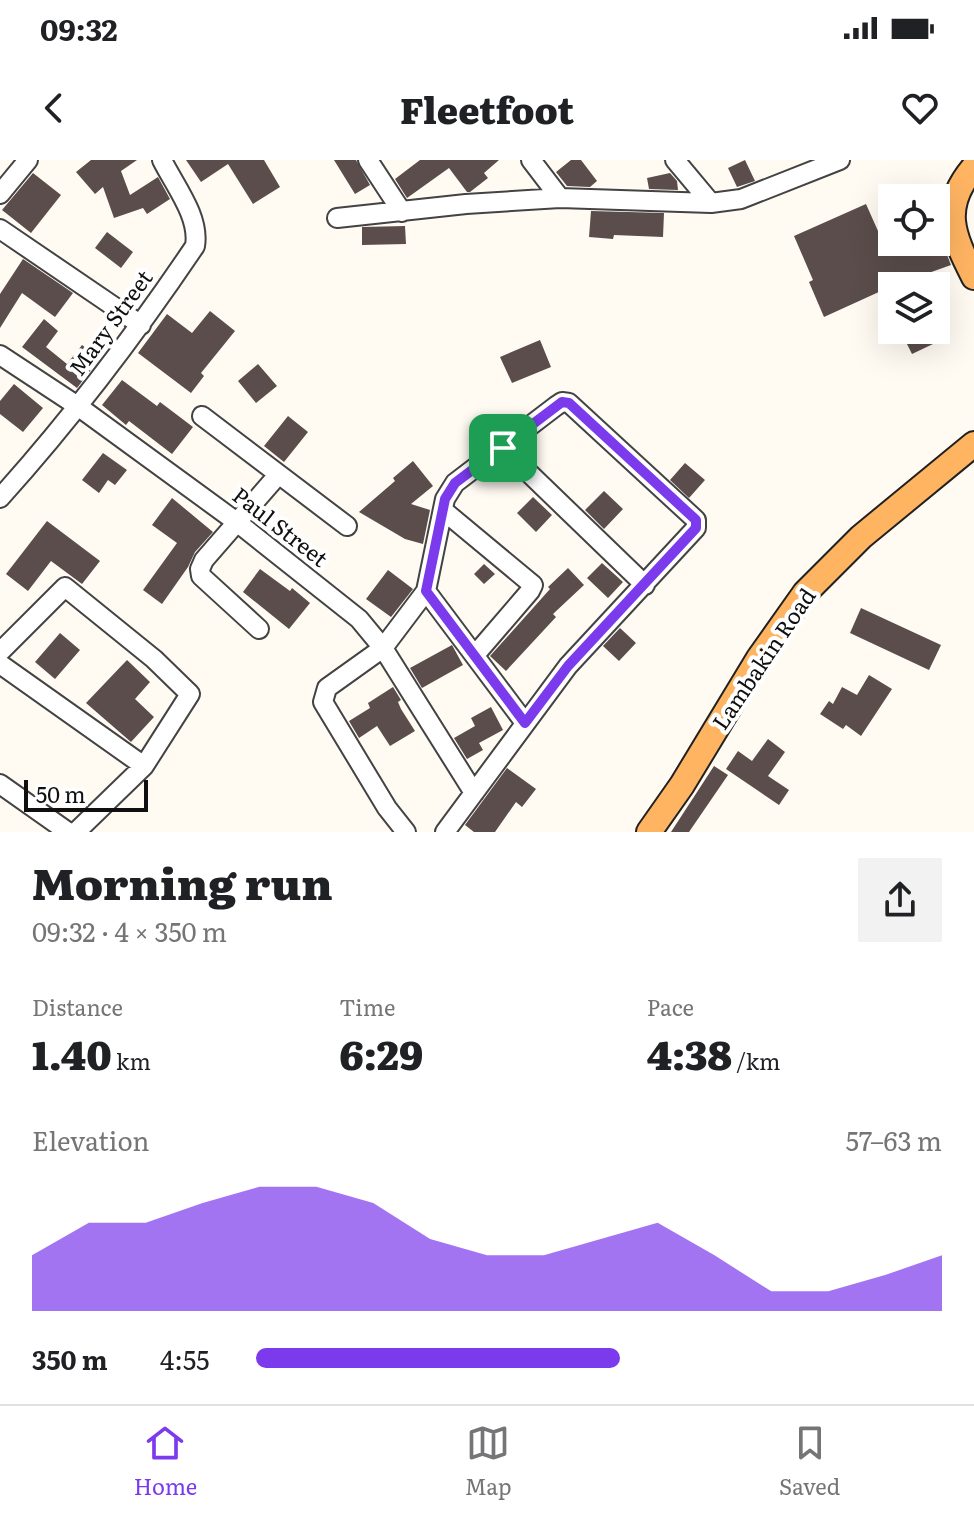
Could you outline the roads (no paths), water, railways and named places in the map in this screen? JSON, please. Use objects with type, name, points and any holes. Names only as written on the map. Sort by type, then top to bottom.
[{"type":"main road","points":[[974,167],[962,182],[951,209],[958,244],[974,277]]},
{"type":"main road","name":"Lambakin Road","points":[[649,832],[682,785],[759,658],[805,593],[861,537],[974,444]]},
{"type":"street","points":[[0,194],[28,160]]},
{"type":"street","name":"Mary Street","points":[[3,487],[79,407],[195,246],[197,233],[162,160]]},
{"type":"street","points":[[368,160],[402,212]]},
{"type":"street","points":[[531,160],[560,198]]},
{"type":"street","points":[[675,160],[711,203]]},
{"type":"street","points":[[337,218],[466,204],[560,198],[711,203],[741,199],[840,160]]},
{"type":"street","points":[[0,229],[141,325]]},
{"type":"street","name":"Paul Street","points":[[0,355],[79,407],[238,523],[359,619],[383,648],[474,793]]},
{"type":"street","points":[[406,832],[387,808],[323,702],[327,688],[383,648],[426,591],[445,499],[455,483],[562,402],[569,403],[696,520],[696,528],[568,666],[445,832]]},
{"type":"street","points":[[202,416],[347,526]]},
{"type":"street","points":[[503,448],[645,585]]},
{"type":"street","points":[[259,629],[201,576],[200,569],[204,560],[278,475]]},
{"type":"street","points":[[444,511],[533,585],[475,655]]},
{"type":"street","points":[[0,652],[65,587],[154,659],[190,694],[144,766],[76,832]]},
{"type":"street","points":[[426,591],[525,723]]},
{"type":"street","points":[[0,664],[144,766]]},
{"type":"street","points":[[0,784],[68,832]]}]
